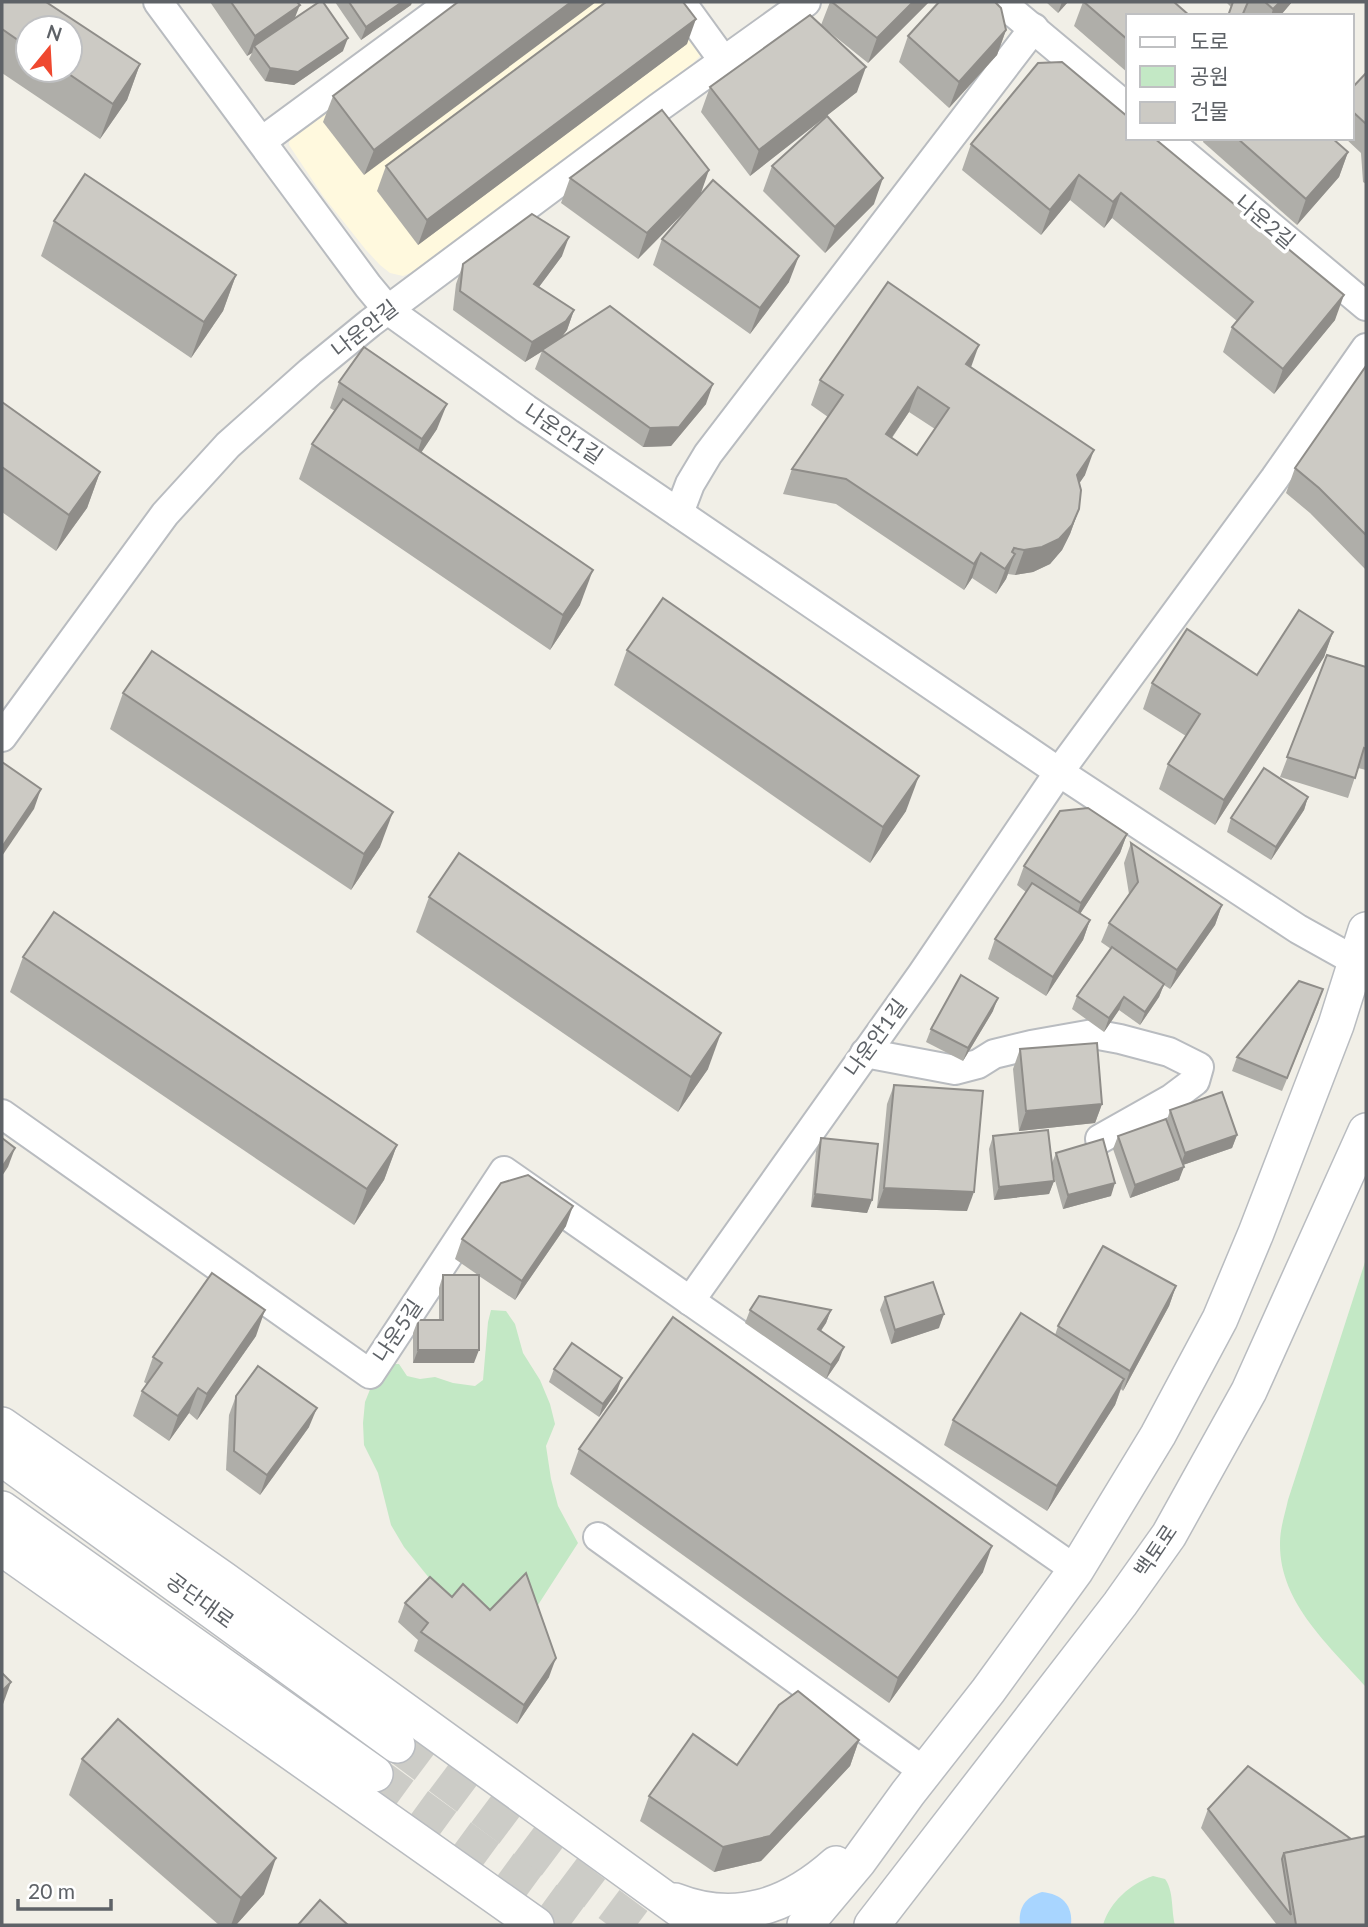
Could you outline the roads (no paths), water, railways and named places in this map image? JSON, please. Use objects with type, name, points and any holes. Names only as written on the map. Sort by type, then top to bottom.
[{"type":"street","name":"나운안1길","points":[[158,2],[388,310],[526,409],[1059,772],[1287,922],[1363,953]]},
{"type":"street","points":[[262,141],[451,2]]},
{"type":"street","points":[[681,2],[723,60]]},
{"type":"street","name":"나운안길","points":[[2,737],[164,514],[228,445],[310,372],[388,310],[723,60],[806,2]]},
{"type":"street","points":[[1001,2],[1126,106]]},
{"type":"street","points":[[679,513],[690,484],[708,454],[1034,28]]},
{"type":"street","name":"나운2길","points":[[1167,140],[1366,306]]},
{"type":"street","points":[[1059,772],[1275,478],[1366,348]]},
{"type":"street","name":"나운안1길","points":[[690,1301],[922,974],[1059,772]]},
{"type":"street","points":[[805,1925],[858,1861],[988,1691],[1076,1570],[1158,1435],[1220,1319],[1256,1233],[1363,953]]},
{"type":"street","points":[[864,1053],[955,1070],[978,1064],[994,1054],[1093,1034],[1120,1038],[1169,1052],[1199,1067],[1195,1081],[1171,1100],[1100,1139]]},
{"type":"street","name":"나운5길","points":[[2,1114],[370,1374],[504,1171],[690,1301]]},
{"type":"street","name":"백토로","points":[[872,1925],[935,1846],[1017,1734],[1120,1605],[1175,1524],[1249,1391],[1366,1131]]},
{"type":"street","points":[[690,1301],[1076,1570]]},
{"type":"street","points":[[2,1425],[246,1595],[701,1925]]},
{"type":"street","name":"공단대로","points":[[2,1458],[397,1745]]},
{"type":"street","name":"공단대로","points":[[2,1509],[375,1774]]},
{"type":"street","points":[[598,1537],[917,1782]]},
{"type":"street","points":[[2,1548],[536,1925]]},
{"type":"street","points":[[657,1894],[692,1908],[719,1912],[744,1911],[800,1893],[833,1866],[917,1782]]},
{"type":"street","points":[[903,1925],[935,1846]]},
{"type":"water","points":[[1042,1892],[1055,1895],[1065,1902],[1070,1912],[1071,1925],[1020,1925],[1020,1913],[1024,1904]]},
{"type":"tunnel","points":[[397,1745],[637,1925]]},
{"type":"tunnel","points":[[375,1774],[582,1925]]}]
